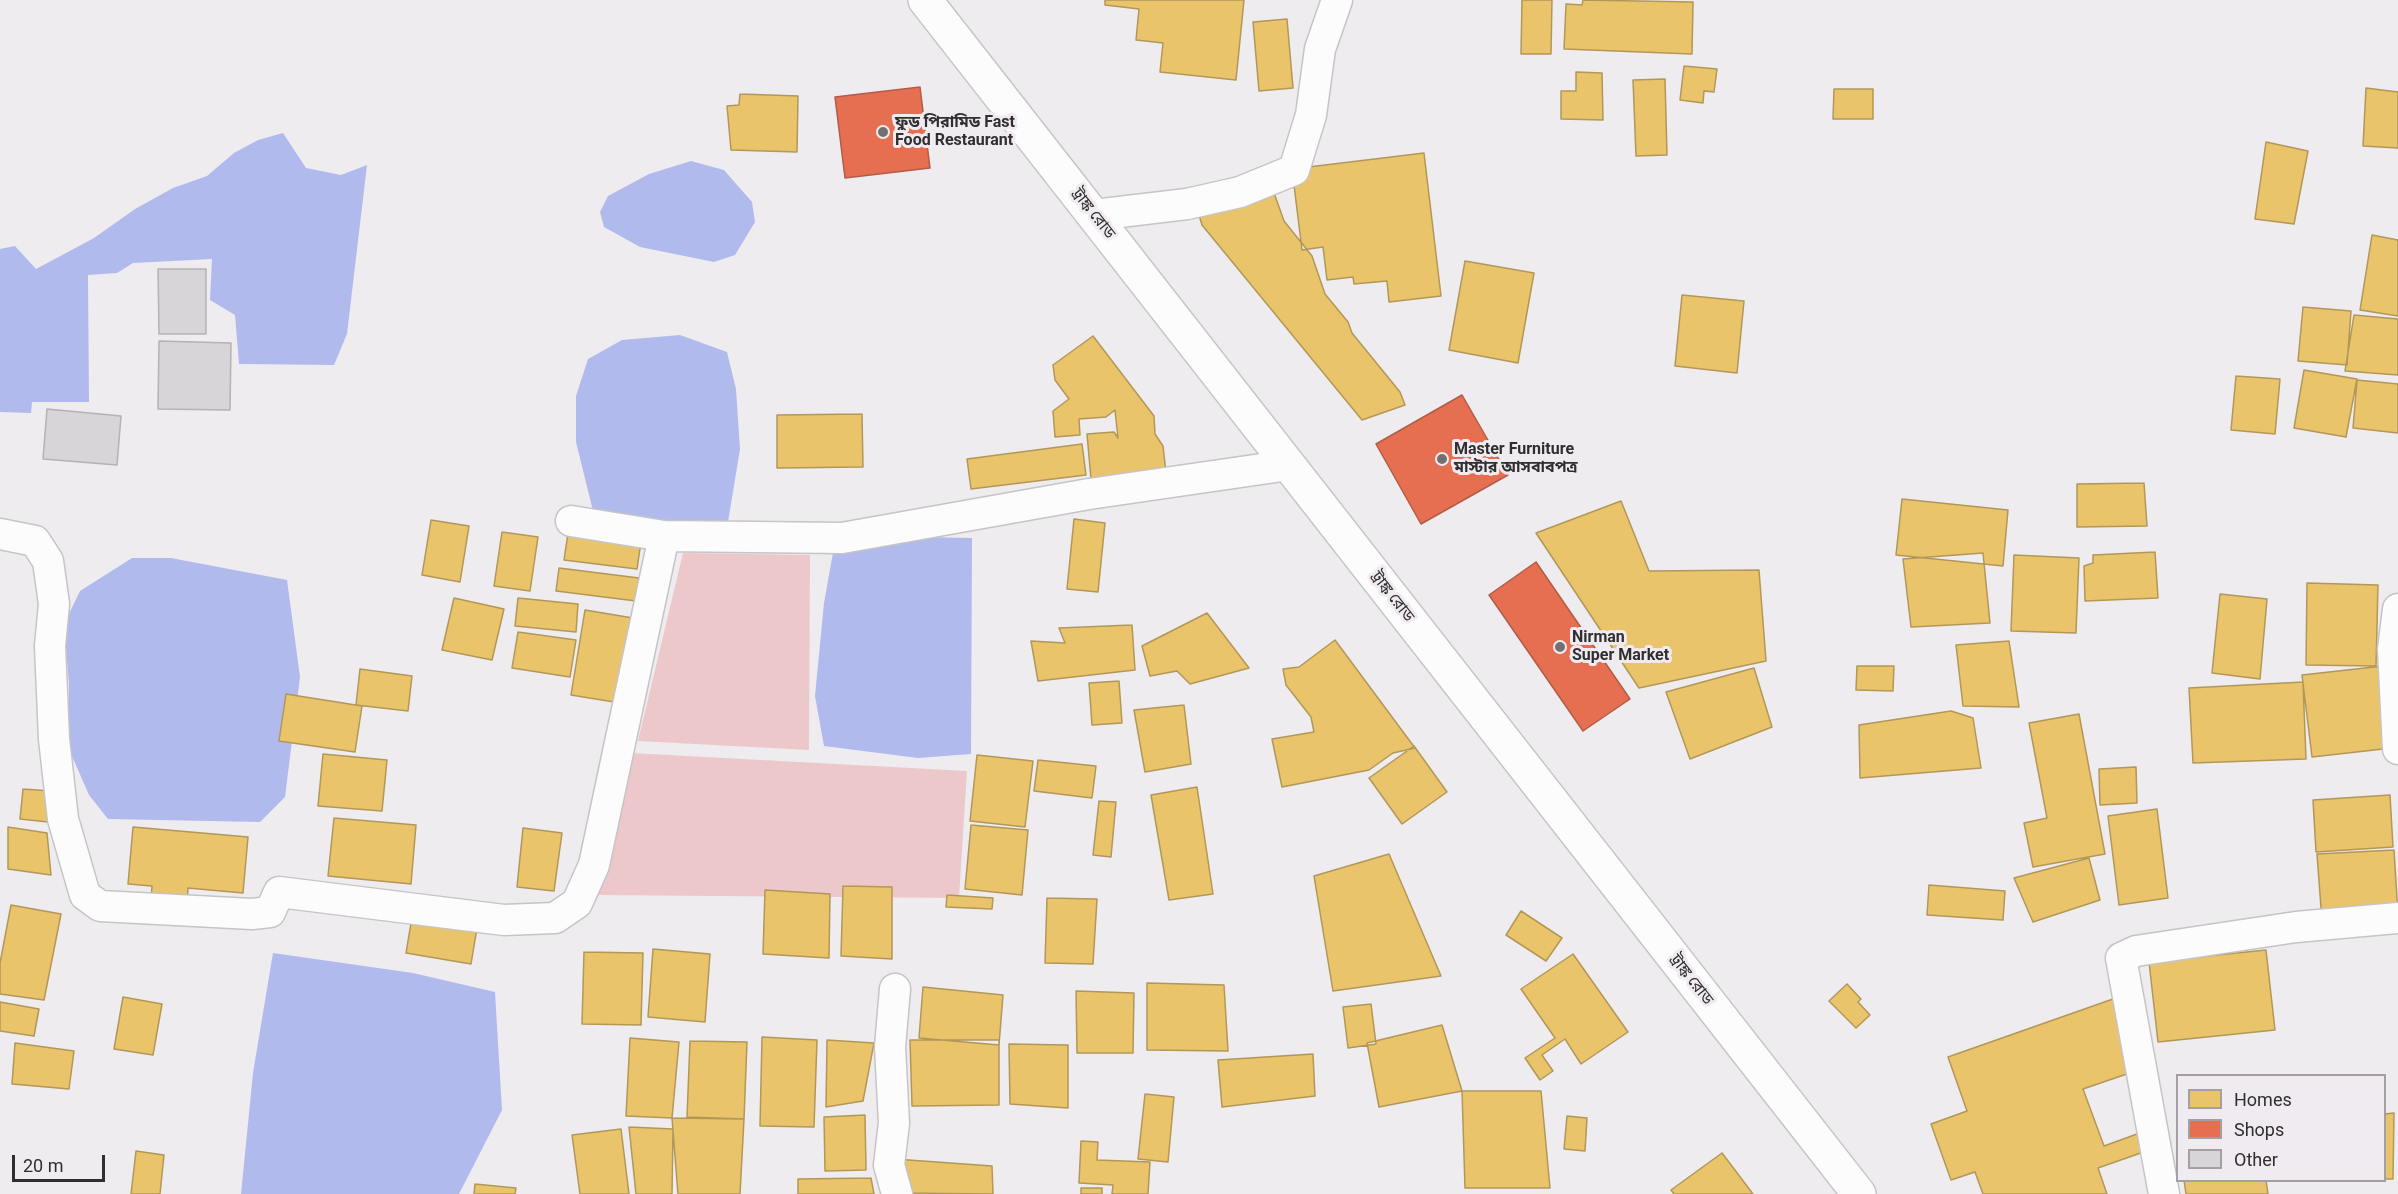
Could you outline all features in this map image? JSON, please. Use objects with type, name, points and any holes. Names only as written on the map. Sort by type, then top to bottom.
[{"type":"main road","name":"ট্রাঙ্ক রোড","points":[[925,0],[1859,1194]]},
{"type":"street","points":[[1094,215],[1187,204],[1229,195],[1294,170],[1311,116],[1320,49],[1337,0]]},
{"type":"street","points":[[571,521],[664,536],[842,538],[1089,494],[1289,465]]},
{"type":"street","points":[[0,534],[35,542],[48,561],[54,604],[50,646],[54,739],[63,819],[85,895],[100,906],[252,914],[270,912],[279,892],[504,920],[555,918],[577,903],[594,865],[664,536]]},
{"type":"street","points":[[2398,609],[2393,649],[2398,749]]},
{"type":"street","points":[[2164,1194],[2121,958],[2126,954],[2147,949],[2296,927],[2398,918]]},
{"type":"street","points":[[895,989],[890,1047],[894,1123],[889,1165],[897,1194]]},
{"type":"shaded area","points":[[683,553],[810,555],[809,750],[638,741]]},
{"type":"shaded area","points":[[631,753],[967,771],[959,898],[596,895]]},
{"type":"water","points":[[283,133],[306,168],[341,175],[367,165],[347,334],[334,365],[239,364],[235,315],[210,300],[212,259],[133,263],[117,273],[88,275],[89,402],[32,402],[31,413],[0,412],[0,249],[15,246],[36,269],[94,238],[135,209],[173,188],[207,176],[234,153],[258,140]]},
{"type":"water","points":[[691,161],[724,170],[752,202],[755,222],[735,255],[714,262],[640,247],[604,227],[600,212],[608,196],[649,174]]},
{"type":"water","points":[[680,335],[727,352],[736,389],[740,449],[728,522],[712,532],[593,511],[576,442],[576,396],[588,359],[622,340]]},
{"type":"water","points":[[920,537],[972,538],[971,754],[918,758],[824,746],[815,696],[824,603],[834,547]]},
{"type":"water","points":[[132,558],[171,558],[287,580],[300,677],[285,797],[260,822],[108,819],[89,795],[68,747],[69,684],[64,624],[80,591]]},
{"type":"water","points":[[273,953],[413,973],[495,992],[502,1110],[459,1194],[241,1194],[253,1073]]},
{"type":"building: Homes","points":[[1105,0],[1244,0],[1236,80],[1160,72],[1163,43],[1136,40],[1139,9],[1105,5]]},
{"type":"building: Homes","points":[[1522,0],[1552,0],[1551,54],[1521,54]]},
{"type":"building: Homes","points":[[1583,0],[1693,2],[1692,54],[1564,49],[1566,4],[1582,5]]},
{"type":"building: Homes","points":[[1287,19],[1293,88],[1259,91],[1253,22]]},
{"type":"building: Homes","points":[[1684,66],[1717,69],[1714,92],[1704,91],[1703,103],[1680,100]]},
{"type":"building: Homes","points":[[1576,72],[1602,73],[1603,120],[1561,119],[1561,91],[1576,91]]},
{"type":"building: Homes","points":[[1665,79],[1667,155],[1636,156],[1633,80]]},
{"type":"building: Homes","points":[[2366,88],[2398,92],[2398,148],[2363,146]]},
{"type":"building: Homes","points":[[1834,89],[1873,89],[1873,119],[1833,119]]},
{"type":"building: Homes","points":[[740,94],[798,96],[797,152],[731,150],[727,106],[739,105]]},
{"type":"building: Homes","points":[[2266,142],[2308,151],[2294,224],[2255,219]]},
{"type":"building: Homes","points":[[1424,153],[1441,296],[1389,302],[1387,281],[1354,284],[1353,277],[1327,280],[1323,247],[1302,250],[1292,169]]},
{"type":"building: Homes","points":[[1273,190],[1284,221],[1312,256],[1325,294],[1348,322],[1352,333],[1400,392],[1405,405],[1362,420],[1202,225],[1199,215]]},
{"type":"building: Homes","points":[[2372,235],[2398,240],[2398,316],[2360,310]]},
{"type":"building: Homes","points":[[1465,261],[1534,273],[1518,363],[1449,350]]},
{"type":"building: Homes","points":[[1682,295],[1744,301],[1737,373],[1675,366]]},
{"type":"building: Homes","points":[[2303,307],[2351,311],[2347,365],[2298,361]]},
{"type":"building: Homes","points":[[2354,315],[2398,319],[2398,375],[2345,371]]},
{"type":"building: Homes","points":[[1093,336],[1154,416],[1155,434],[1163,446],[1166,473],[1091,479],[1087,434],[1114,432],[1118,438],[1115,410],[1106,417],[1079,419],[1080,435],[1055,437],[1053,411],[1069,399],[1055,380],[1053,365]]},
{"type":"building: Homes","points":[[2304,370],[2357,379],[2346,437],[2294,428]]},
{"type":"building: Homes","points":[[2236,376],[2280,379],[2275,434],[2231,430]]},
{"type":"building: Homes","points":[[2357,380],[2398,384],[2398,433],[2353,428]]},
{"type":"building: Homes","points":[[862,414],[863,467],[777,468],[777,415]]},
{"type":"building: Homes","points":[[1082,444],[1086,475],[971,489],[967,459]]},
{"type":"building: Homes","points":[[2144,483],[2147,526],[2077,527],[2077,484]]},
{"type":"building: Homes","points":[[1902,499],[2008,510],[2003,566],[1896,555]]},
{"type":"building: Homes","points":[[1621,501],[1649,571],[1759,570],[1766,661],[1639,688],[1536,533]]},
{"type":"building: Homes","points":[[1074,519],[1105,523],[1098,592],[1067,589]]},
{"type":"building: Homes","points":[[431,520],[469,526],[460,582],[422,575]]},
{"type":"building: Homes","points":[[502,532],[538,537],[530,591],[494,586]]},
{"type":"building: Homes","points":[[568,533],[641,542],[637,569],[564,560]]},
{"type":"building: Homes","points":[[2155,552],[2158,598],[2085,601],[2084,566],[2093,563],[2093,555]]},
{"type":"building: Homes","points":[[1983,553],[1990,623],[1911,627],[1903,559]]},
{"type":"building: Homes","points":[[2014,555],[2079,558],[2076,633],[2011,631]]},
{"type":"building: Homes","points":[[559,568],[639,578],[636,601],[556,591]]},
{"type":"building: Homes","points":[[2307,583],[2378,585],[2376,666],[2306,665]]},
{"type":"building: Homes","points":[[2220,594],[2267,599],[2260,679],[2212,673]]},
{"type":"building: Homes","points":[[454,598],[504,609],[492,660],[442,650]]},
{"type":"building: Homes","points":[[518,598],[578,604],[576,632],[515,626]]},
{"type":"building: Homes","points":[[585,610],[633,618],[620,703],[571,695]]},
{"type":"building: Homes","points":[[1207,613],[1249,668],[1190,684],[1177,671],[1150,676],[1142,646]]},
{"type":"building: Homes","points":[[1132,625],[1135,670],[1038,681],[1031,641],[1065,643],[1059,628]]},
{"type":"building: Homes","points":[[518,632],[576,640],[570,677],[512,668]]},
{"type":"building: Homes","points":[[1335,640],[1415,748],[1393,753],[1369,770],[1282,787],[1272,739],[1314,732],[1311,717],[1286,685],[1283,669],[1299,667]]},
{"type":"building: Homes","points":[[2009,641],[2019,707],[1963,706],[1956,645]]},
{"type":"building: Homes","points":[[1857,666],[1894,666],[1893,691],[1856,690]]},
{"type":"building: Homes","points":[[2383,666],[2392,748],[2312,757],[2302,675]]},
{"type":"building: Homes","points":[[1754,668],[1772,727],[1690,759],[1666,692]]},
{"type":"building: Homes","points":[[360,669],[412,676],[408,711],[356,705]]},
{"type":"building: Homes","points":[[1119,681],[1122,723],[1092,725],[1089,683]]},
{"type":"building: Homes","points":[[2303,682],[2306,759],[2193,763],[2189,688]]},
{"type":"building: Homes","points":[[286,694],[362,706],[355,752],[279,741]]},
{"type":"building: Homes","points":[[1184,705],[1191,764],[1145,772],[1134,710]]},
{"type":"building: Homes","points":[[1951,711],[1973,718],[1981,768],[1860,778],[1859,725]]},
{"type":"building: Homes","points":[[2079,714],[2105,854],[2033,867],[2024,823],[2047,818],[2029,723]]},
{"type":"building: Homes","points":[[1414,746],[1447,792],[1402,824],[1369,778]]},
{"type":"building: Homes","points":[[323,754],[387,760],[382,811],[318,806]]},
{"type":"building: Homes","points":[[977,755],[1033,761],[1025,827],[970,821]]},
{"type":"building: Homes","points":[[1038,760],[1096,766],[1092,798],[1034,791]]},
{"type":"building: Homes","points":[[2136,767],[2137,803],[2100,805],[2099,769]]},
{"type":"building: Homes","points":[[1197,787],[1213,894],[1169,900],[1151,795]]},
{"type":"building: Homes","points":[[23,789],[51,791],[48,822],[20,819]]},
{"type":"building: Homes","points":[[2390,795],[2393,847],[2316,852],[2313,800]]},
{"type":"building: Homes","points":[[1099,801],[1116,802],[1111,857],[1093,855]]},
{"type":"building: Homes","points":[[2157,809],[2168,898],[2119,905],[2108,816]]},
{"type":"building: Homes","points":[[334,818],[416,825],[411,884],[328,876]]},
{"type":"building: Homes","points":[[971,825],[1028,830],[1022,895],[965,889]]},
{"type":"building: Homes","points":[[8,827],[47,833],[51,875],[8,869]]},
{"type":"building: Homes","points":[[133,827],[248,837],[243,893],[188,888],[187,905],[151,901],[152,886],[128,884]]},
{"type":"building: Homes","points":[[523,828],[562,833],[554,891],[517,887]]},
{"type":"building: Homes","points":[[2394,850],[2398,914],[2322,921],[2317,854]]},
{"type":"building: Homes","points":[[1389,854],[1441,976],[1333,991],[1314,876]]},
{"type":"building: Homes","points":[[2089,858],[2100,900],[2033,922],[2014,878]]},
{"type":"building: Homes","points":[[1929,885],[2005,891],[2003,920],[1927,915]]},
{"type":"building: Homes","points":[[843,886],[892,887],[892,959],[841,956]]},
{"type":"building: Homes","points":[[765,890],[830,894],[829,958],[763,954]]},
{"type":"building: Homes","points":[[947,895],[993,898],[992,909],[946,907]]},
{"type":"building: Homes","points":[[1047,898],[1097,899],[1093,964],[1045,963]]},
{"type":"building: Homes","points":[[11,905],[61,914],[44,1000],[0,994],[0,963]]},
{"type":"building: Homes","points":[[1521,911],[1562,938],[1546,961],[1506,935]]},
{"type":"building: Homes","points":[[412,917],[477,928],[471,964],[406,953]]},
{"type":"building: Homes","points":[[653,949],[710,954],[705,1022],[648,1017]]},
{"type":"building: Homes","points":[[2266,950],[2275,1030],[2158,1042],[2149,962]]},
{"type":"building: Homes","points":[[584,952],[643,953],[641,1025],[582,1024]]},
{"type":"building: Homes","points":[[1573,954],[1628,1032],[1581,1064],[1565,1039],[1542,1055],[1553,1071],[1540,1080],[1525,1058],[1555,1038],[1521,989]]},
{"type":"building: Homes","points":[[1147,983],[1224,985],[1228,1051],[1147,1050]]},
{"type":"building: Homes","points":[[1847,984],[1861,999],[1858,1002],[1870,1015],[1856,1028],[1829,1001]]},
{"type":"building: Homes","points":[[923,987],[1003,995],[999,1045],[919,1038]]},
{"type":"building: Homes","points":[[1076,991],[1134,993],[1133,1053],[1077,1053]]},
{"type":"building: Homes","points":[[2130,993],[2156,1064],[2083,1089],[2104,1146],[2148,1130],[2155,1148],[2098,1168],[2107,1194],[1983,1194],[1975,1172],[1951,1180],[1931,1124],[1967,1111],[1948,1057]]},
{"type":"building: Homes","points":[[123,997],[162,1004],[153,1055],[114,1049]]},
{"type":"building: Homes","points":[[0,1002],[39,1009],[34,1036],[0,1031]]},
{"type":"building: Homes","points":[[1371,1004],[1376,1044],[1348,1048],[1343,1007]]},
{"type":"building: Homes","points":[[1442,1025],[1462,1091],[1379,1107],[1367,1043]]},
{"type":"building: Homes","points":[[762,1037],[817,1040],[814,1127],[760,1126]]},
{"type":"building: Homes","points":[[630,1038],[679,1042],[672,1118],[626,1116]]},
{"type":"building: Homes","points":[[827,1040],[874,1043],[863,1101],[826,1107]]},
{"type":"building: Homes","points":[[910,1040],[999,1040],[999,1105],[912,1106]]},
{"type":"building: Homes","points":[[690,1041],[747,1042],[744,1119],[687,1117]]},
{"type":"building: Homes","points":[[15,1043],[74,1051],[69,1089],[12,1084]]},
{"type":"building: Homes","points":[[1009,1044],[1068,1045],[1068,1108],[1010,1104]]},
{"type":"building: Homes","points":[[1313,1054],[1315,1096],[1222,1107],[1218,1060]]},
{"type":"building: Homes","points":[[1462,1091],[1541,1091],[1550,1188],[1465,1188]]},
{"type":"building: Homes","points":[[1145,1094],[1174,1097],[1168,1162],[1138,1159]]},
{"type":"building: Homes","points":[[2394,1113],[2393,1179],[2386,1179],[2386,1114]]},
{"type":"building: Homes","points":[[865,1115],[866,1170],[825,1171],[824,1117]]},
{"type":"building: Homes","points":[[1567,1116],[1587,1118],[1585,1151],[1564,1149]]},
{"type":"building: Homes","points":[[672,1118],[744,1119],[740,1194],[678,1194]]},
{"type":"building: Homes","points":[[629,1127],[673,1129],[672,1194],[636,1194]]},
{"type":"building: Homes","points":[[621,1129],[629,1194],[580,1194],[572,1135]]},
{"type":"building: Homes","points":[[1081,1141],[1098,1142],[1097,1160],[1150,1162],[1148,1194],[1112,1194],[1113,1185],[1079,1183]]},
{"type":"building: Homes","points":[[136,1151],[164,1155],[160,1194],[131,1194]]},
{"type":"building: Homes","points":[[1722,1153],[1753,1194],[1674,1194],[1671,1190]]},
{"type":"building: Homes","points":[[895,1159],[992,1166],[993,1194],[897,1193]]},
{"type":"building: Homes","points":[[871,1178],[874,1194],[798,1194],[798,1179]]},
{"type":"building: Homes","points":[[2184,1182],[2266,1182],[2268,1194],[2186,1194]]},
{"type":"building: Homes","points":[[475,1184],[516,1188],[515,1194],[474,1194]]},
{"type":"building: Homes","points":[[1081,1188],[1102,1188],[1102,1194],[1081,1194]]},
{"type":"building: Shops","name":"ফুড পিরামিড Fast Food Restaurant","points":[[920,87],[930,168],[845,178],[835,97]]},
{"type":"building: Shops","name":"Master Furniture মাস্টার আসবাবপত্র","points":[[1462,395],[1508,475],[1421,524],[1376,444]]},
{"type":"building: Shops","name":"Nirman Super Market","points":[[1536,562],[1630,699],[1583,731],[1489,595]]},
{"type":"building: Other","points":[[158,269],[206,269],[206,334],[159,334]]},
{"type":"building: Other","points":[[159,341],[231,343],[230,410],[158,409]]},
{"type":"building: Other","points":[[47,409],[121,416],[117,465],[43,459]]},
{"type":"place","name":"ফুড পিরামিড Fast Food Restaurant","points":[[883,132]]},
{"type":"place","name":"Master Furniture মাস্টার আসবাবপত্র","points":[[1442,459]]},
{"type":"place","name":"Nirman Super Market","points":[[1560,647]]}]
